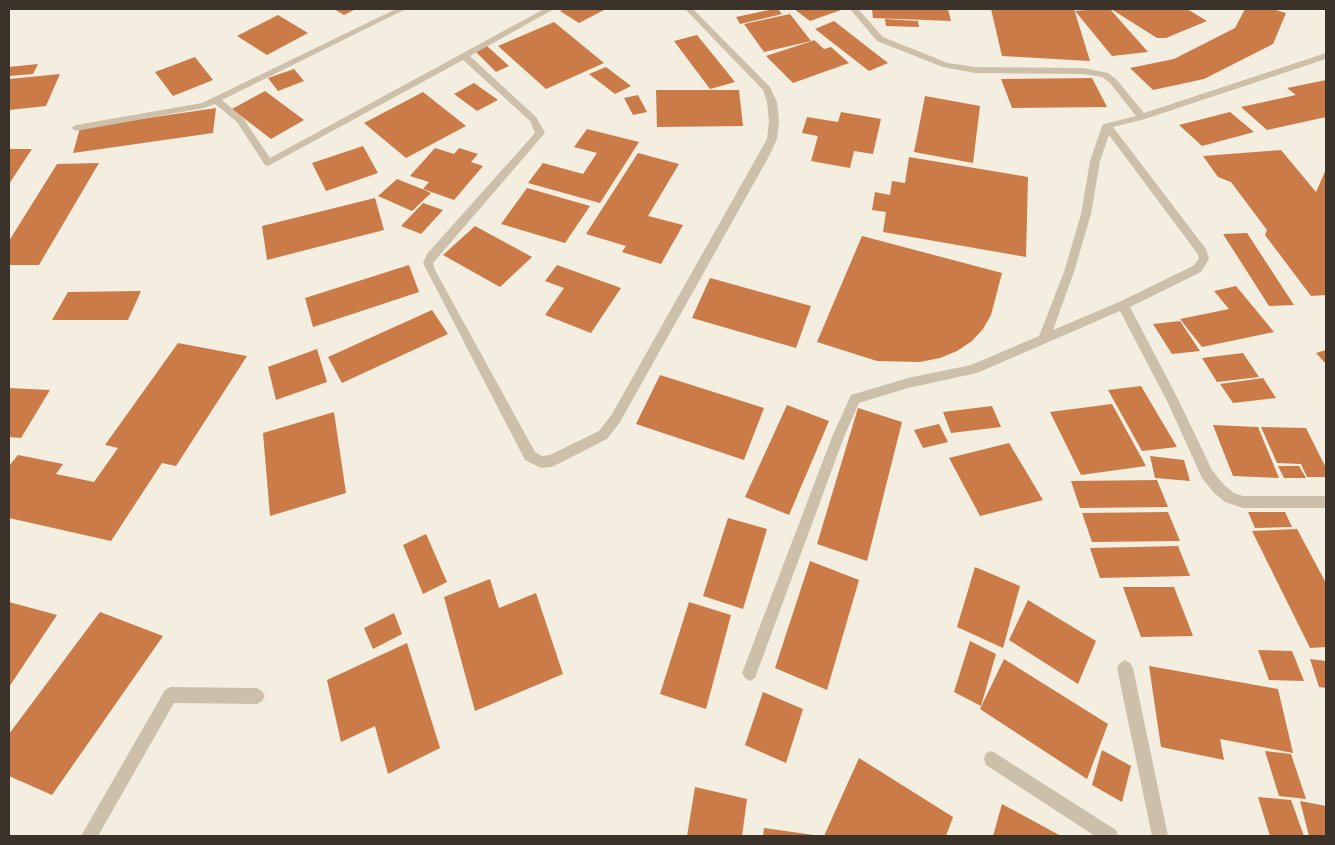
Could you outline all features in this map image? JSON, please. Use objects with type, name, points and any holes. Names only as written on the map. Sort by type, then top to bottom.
[{"type":"street","points":[[76,128],[186,110],[216,100],[402,9]]},
{"type":"street","points":[[216,100],[240,120],[268,163],[550,9]]},
{"type":"street","points":[[464,56],[533,119],[540,133],[431,257],[428,263],[430,270],[530,456],[541,462],[552,461],[603,435],[616,418],[772,140],[774,121],[772,102],[767,89],[689,9]]},
{"type":"street","points":[[854,9],[880,39],[946,65],[975,70],[1083,71],[1105,75],[1113,81],[1142,116]]},
{"type":"street","points":[[1107,126],[1326,56]]},
{"type":"street","points":[[750,673],[838,437],[855,399],[908,383],[973,370],[1123,305],[1197,269],[1202,264],[1204,259],[1202,252],[1107,126]]},
{"type":"street","points":[[1044,339],[1069,272],[1086,214],[1096,161],[1107,126]]},
{"type":"street","points":[[1123,305],[1207,474],[1219,489],[1230,498],[1243,502],[1326,502]]},
{"type":"street","points":[[1125,668],[1160,836]]},
{"type":"street","points":[[88,836],[170,695],[257,696]]},
{"type":"street","points":[[992,758],[1110,836]]},
{"type":"building","points":[[334,9],[356,9],[344,15]]},
{"type":"building","points":[[564,9],[606,9],[579,23],[560,11]]},
{"type":"building","points":[[778,9],[782,14],[740,24],[736,17]]},
{"type":"building","points":[[794,9],[839,9],[841,10],[810,21]]},
{"type":"building","points":[[872,9],[948,9],[951,21],[873,18]]},
{"type":"building","points":[[991,9],[1074,9],[1090,61],[1002,56]]},
{"type":"building","points":[[1110,9],[1148,52],[1112,56],[1075,11]]},
{"type":"building","points":[[1111,9],[1187,9],[1207,21],[1166,38],[1157,38]]},
{"type":"building","points":[[1245,9],[1272,9],[1286,13],[1273,44],[1204,79],[1153,90],[1130,68],[1174,59],[1235,28]]},
{"type":"building","points":[[790,14],[811,41],[764,52],[744,24]]},
{"type":"building","points":[[278,15],[308,33],[267,55],[237,36]]},
{"type":"building","points":[[885,19],[918,21],[919,27],[886,26]]},
{"type":"building","points":[[834,21],[888,63],[869,71],[815,29]]},
{"type":"building","points":[[554,22],[604,63],[546,89],[498,46]]},
{"type":"building","points":[[697,35],[735,82],[710,89],[674,41]]},
{"type":"building","points":[[814,40],[824,49],[831,47],[849,63],[793,83],[766,56]]},
{"type":"building","points":[[487,46],[509,66],[496,72],[475,51]]},
{"type":"building","points":[[195,57],[213,80],[173,96],[155,72]]},
{"type":"building","points":[[38,64],[33,74],[9,76],[9,67]]},
{"type":"building","points":[[606,67],[631,86],[615,94],[589,74]]},
{"type":"building","points":[[294,69],[304,81],[278,91],[268,78]]},
{"type":"building","points":[[60,74],[46,106],[9,110],[9,79]]},
{"type":"building","points":[[1092,78],[1107,107],[1012,108],[1001,79]]},
{"type":"building","points":[[1326,80],[1326,117],[1267,130],[1241,107],[1296,95],[1287,88]]},
{"type":"building","points":[[474,83],[498,100],[477,111],[454,94]]},
{"type":"building","points":[[656,90],[739,90],[743,126],[657,127]]},
{"type":"building","points":[[265,91],[304,120],[271,139],[232,109]]},
{"type":"building","points":[[423,92],[466,126],[406,158],[364,123]]},
{"type":"building","points":[[638,95],[647,112],[633,115],[624,98]]},
{"type":"building","points":[[925,96],[980,106],[973,163],[914,152]]},
{"type":"building","points":[[216,108],[213,133],[73,153],[80,128]]},
{"type":"building","points":[[841,112],[881,119],[873,154],[854,151],[850,168],[811,161],[818,136],[802,133],[807,117],[838,122]]},
{"type":"building","points":[[1230,112],[1254,132],[1202,146],[1179,125]]},
{"type":"building","points":[[587,129],[639,142],[600,203],[528,183],[543,163],[583,174],[597,153],[574,147]]},
{"type":"building","points":[[363,146],[378,173],[326,191],[312,163]]},
{"type":"building","points":[[435,148],[454,154],[459,148],[478,154],[471,162],[483,166],[454,200],[423,189],[429,182],[410,176]]},
{"type":"building","points":[[9,149],[32,149],[9,184]]},
{"type":"building","points":[[1281,150],[1316,192],[1326,169],[1326,295],[1311,296],[1265,235],[1267,230],[1231,182],[1218,177],[1203,156]]},
{"type":"building","points":[[638,153],[679,164],[648,216],[683,225],[661,264],[622,252],[626,246],[586,234]]},
{"type":"building","points":[[909,157],[1028,177],[1026,257],[883,232],[886,212],[872,210],[875,192],[890,195],[892,181],[905,183]]},
{"type":"building","points":[[99,163],[39,265],[9,265],[9,241],[57,164]]},
{"type":"building","points":[[397,179],[431,193],[412,211],[378,196]]},
{"type":"building","points":[[527,188],[590,206],[565,243],[501,224]]},
{"type":"building","points":[[375,198],[384,230],[267,260],[262,226]]},
{"type":"building","points":[[423,203],[443,210],[421,234],[401,226]]},
{"type":"building","points":[[475,226],[532,257],[500,287],[443,255]]},
{"type":"building","points":[[1247,233],[1294,305],[1269,306],[1223,234]]},
{"type":"building","points":[[862,236],[1002,273],[991,315],[983,329],[972,341],[957,351],[940,358],[920,362],[877,361],[817,342]]},
{"type":"building","points":[[409,265],[419,292],[313,327],[305,298]]},
{"type":"building","points":[[557,265],[621,288],[591,333],[545,315],[564,288],[545,281]]},
{"type":"building","points":[[710,278],[811,306],[796,348],[692,318]]},
{"type":"building","points":[[1236,286],[1274,332],[1202,347],[1180,319],[1229,309],[1214,291]]},
{"type":"building","points":[[141,291],[128,320],[52,320],[68,292]]},
{"type":"building","points":[[432,310],[448,334],[342,383],[328,357]]},
{"type":"building","points":[[1180,321],[1200,351],[1172,354],[1153,324]]},
{"type":"building","points":[[178,343],[247,356],[176,466],[162,463],[111,541],[9,518],[9,466],[18,455],[63,464],[56,474],[94,482],[118,448],[105,445]]},
{"type":"building","points":[[317,349],[327,382],[276,400],[268,367]]},
{"type":"building","points":[[1326,350],[1326,364],[1316,353]]},
{"type":"building","points":[[1243,353],[1259,377],[1217,382],[1202,358]]},
{"type":"building","points":[[660,375],[764,408],[744,460],[636,424]]},
{"type":"building","points":[[1263,378],[1276,398],[1233,403],[1220,384]]},
{"type":"building","points":[[1141,386],[1177,447],[1142,451],[1108,390]]},
{"type":"building","points":[[9,388],[50,390],[21,438],[9,437]]},
{"type":"building","points":[[1112,404],[1146,466],[1081,475],[1050,412]]},
{"type":"building","points":[[787,405],[829,421],[789,515],[745,497]]},
{"type":"building","points":[[992,406],[1001,427],[951,433],[943,412]]},
{"type":"building","points":[[858,408],[902,422],[867,561],[817,544]]},
{"type":"building","points":[[334,412],[346,493],[270,516],[263,433]]},
{"type":"building","points":[[939,424],[948,442],[923,448],[914,430]]},
{"type":"building","points":[[1213,425],[1258,427],[1279,478],[1233,476]]},
{"type":"building","points":[[1261,427],[1306,428],[1326,468],[1326,477],[1307,477],[1301,464],[1277,463]]},
{"type":"building","points":[[1009,443],[1043,500],[980,516],[949,458]]},
{"type":"building","points":[[1150,456],[1184,460],[1190,481],[1155,478]]},
{"type":"building","points":[[1278,466],[1299,466],[1306,478],[1284,478]]},
{"type":"building","points":[[1157,480],[1168,507],[1080,508],[1071,481]]},
{"type":"building","points":[[1168,512],[1180,541],[1092,542],[1082,513]]},
{"type":"building","points":[[1248,512],[1285,512],[1292,527],[1255,528]]},
{"type":"building","points":[[728,518],[767,529],[743,609],[703,596]]},
{"type":"building","points":[[1297,529],[1326,583],[1326,647],[1310,648],[1252,531]]},
{"type":"building","points":[[426,534],[447,582],[423,594],[403,545]]},
{"type":"building","points":[[1178,546],[1190,576],[1100,578],[1090,548]]},
{"type":"building","points":[[810,561],[859,580],[827,690],[775,668]]},
{"type":"building","points":[[975,567],[1020,586],[1003,648],[957,627]]},
{"type":"building","points":[[490,579],[499,608],[536,593],[563,674],[475,711],[444,597]]},
{"type":"building","points":[[1123,587],[1174,587],[1193,636],[1141,637]]},
{"type":"building","points":[[1028,600],[1096,641],[1078,684],[1009,640]]},
{"type":"building","points":[[9,602],[57,615],[9,687]]},
{"type":"building","points":[[689,602],[731,615],[706,709],[660,694]]},
{"type":"building","points":[[100,612],[163,636],[52,795],[9,776],[9,734]]},
{"type":"building","points":[[394,613],[402,634],[373,649],[364,628]]},
{"type":"building","points":[[970,641],[996,654],[981,706],[954,692]]},
{"type":"building","points":[[407,643],[440,748],[388,774],[375,726],[341,742],[327,680]]},
{"type":"building","points":[[1258,650],[1292,651],[1304,681],[1269,680]]},
{"type":"building","points":[[1004,659],[1108,724],[1087,779],[980,709]]},
{"type":"building","points":[[1310,659],[1326,661],[1326,688],[1319,687]]},
{"type":"building","points":[[1149,666],[1278,689],[1293,753],[1220,739],[1224,760],[1161,747]]},
{"type":"building","points":[[763,692],[803,709],[786,763],[745,745]]},
{"type":"building","points":[[1102,750],[1131,766],[1122,802],[1092,785]]},
{"type":"building","points":[[1265,751],[1291,754],[1306,799],[1279,796]]},
{"type":"building","points":[[859,758],[953,817],[946,836],[824,836]]},
{"type":"building","points":[[695,787],[747,799],[742,836],[687,836]]},
{"type":"building","points":[[1258,797],[1291,800],[1304,836],[1270,836]]},
{"type":"building","points":[[1300,801],[1326,806],[1326,836],[1309,836]]},
{"type":"building","points":[[1002,804],[1061,836],[993,836]]},
{"type":"building","points":[[764,828],[814,835],[814,836],[763,836]]}]
